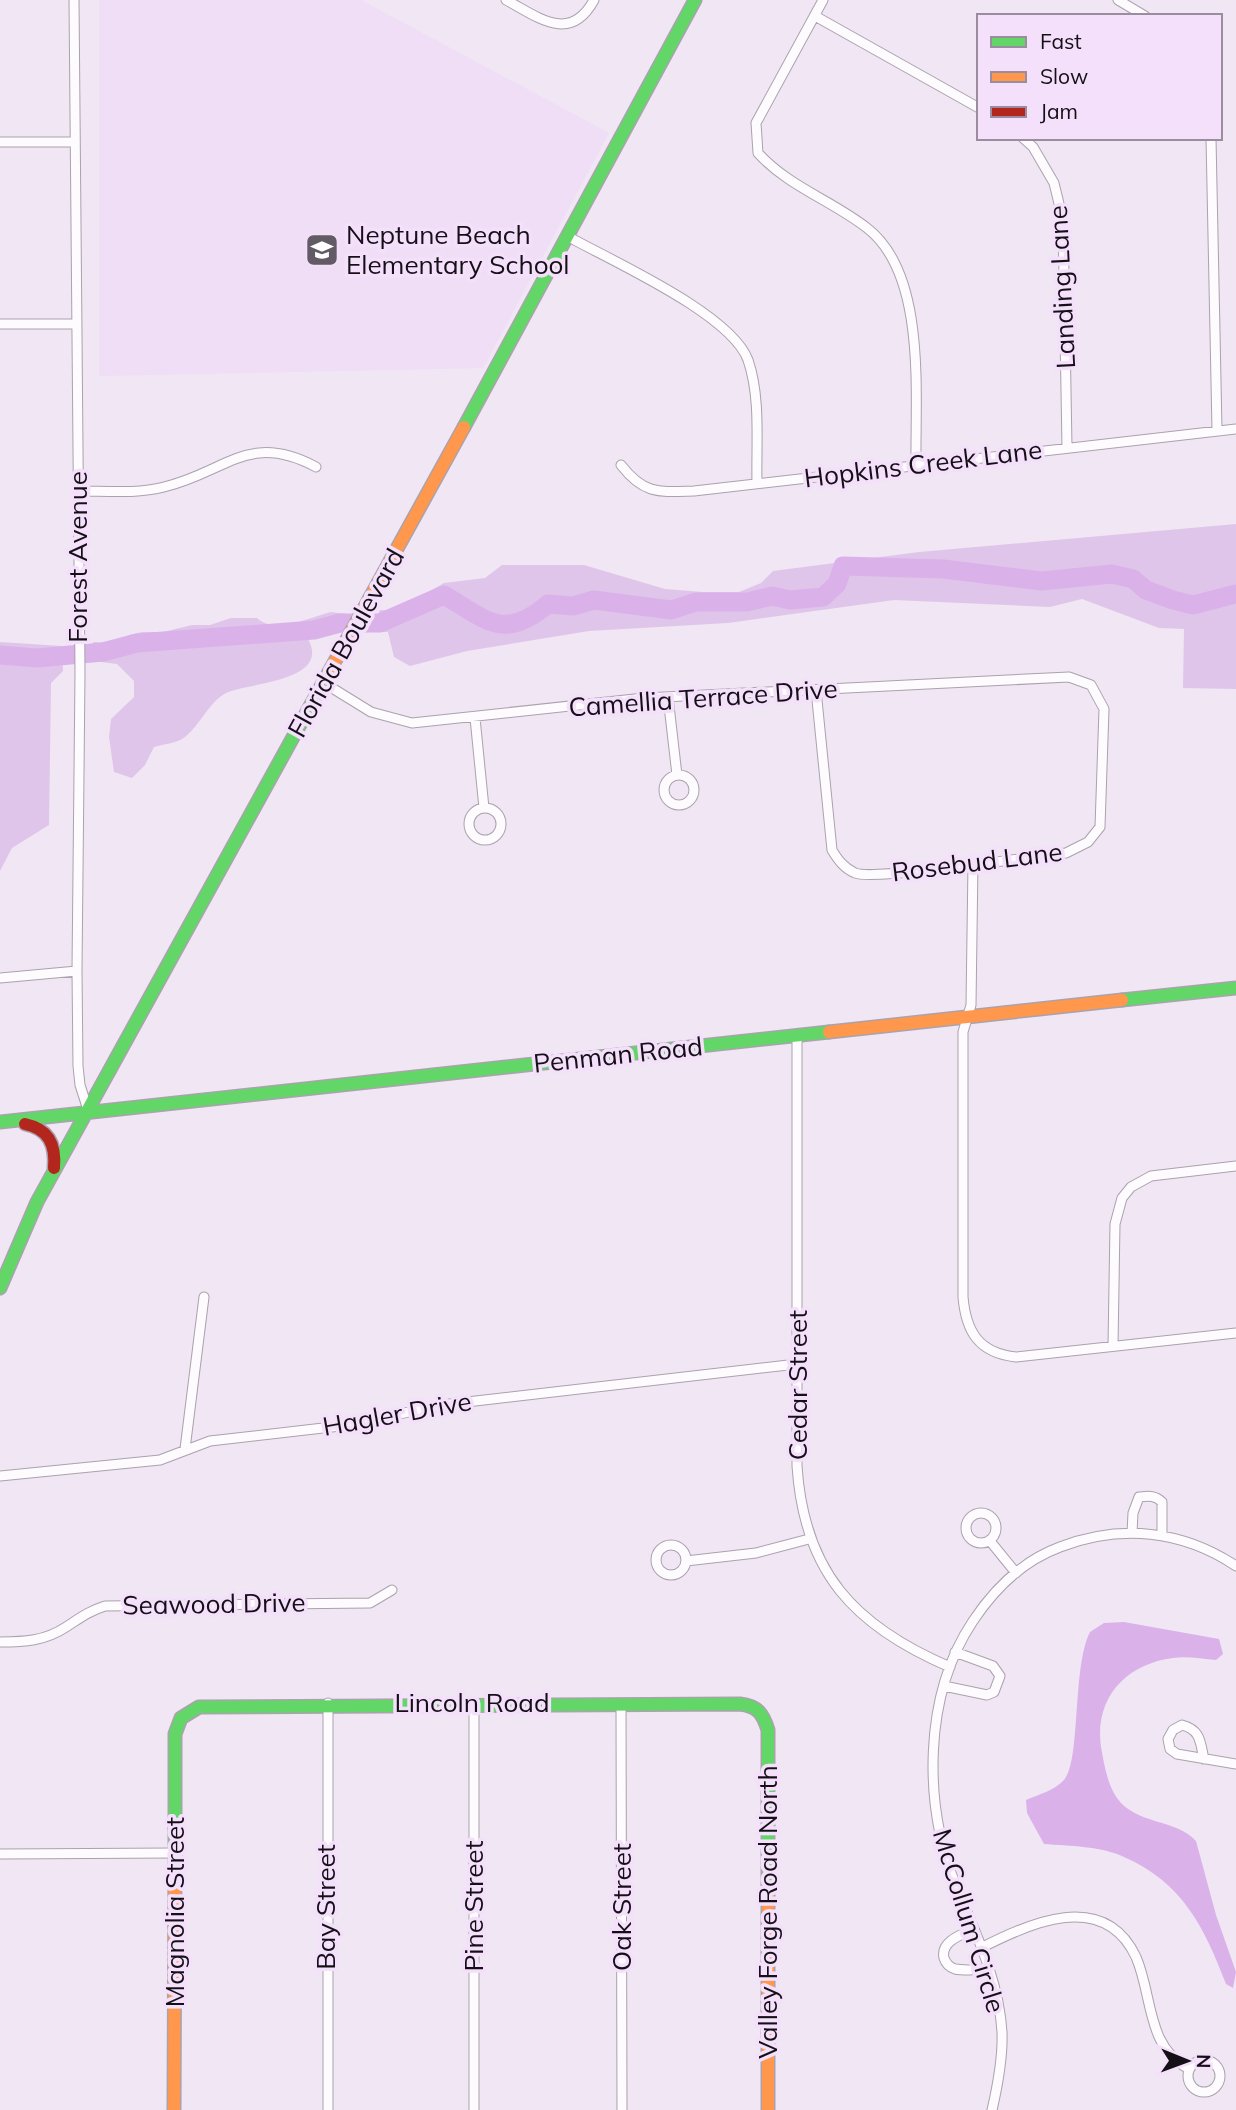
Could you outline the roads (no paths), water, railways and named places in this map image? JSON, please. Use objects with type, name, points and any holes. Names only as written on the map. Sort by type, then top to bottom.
[{"type":"street","name":"Forest Avenue","points":[[74,0],[80,673],[78,1066],[80,1085],[89,1112]]},
{"type":"street","points":[[506,0],[547,22],[559,25],[573,22],[588,10],[594,0]]},
{"type":"street","name":"Florida Boulevard","points":[[0,1288],[53,1175],[569,237],[695,0]]},
{"type":"street","points":[[823,0],[757,123],[758,153],[776,173],[868,228],[892,256],[911,303],[916,465]]},
{"type":"street","points":[[1118,0],[1132,3]]},
{"type":"street","points":[[814,16],[977,107]]},
{"type":"street","name":"Landing Lane","points":[[1025,140],[1054,183],[1063,220],[1067,447]]},
{"type":"street","points":[[1211,140],[1217,430]]},
{"type":"street","points":[[0,142],[74,142]]},
{"type":"street","points":[[569,237],[703,312],[737,340],[747,358],[753,379],[757,483]]},
{"type":"street","points":[[0,324],[75,324]]},
{"type":"street","name":"Hopkins Creek Lane","points":[[621,465],[633,481],[651,491],[694,491],[1236,429]]},
{"type":"street","points":[[78,491],[161,488],[255,453],[285,453],[316,467]]},
{"type":"street","name":"Camellia Terrace Drive","points":[[324,682],[371,712],[400,722],[475,719],[668,697],[1056,677],[1081,680],[1091,685],[1104,709],[1102,818],[1095,836]]},
{"type":"street","name":"Rosebud Lane","points":[[816,690],[832,850],[855,873],[879,873],[1066,853],[1095,836]]},
{"type":"street","points":[[668,697],[677,775]]},
{"type":"street","points":[[475,719],[484,808]]},
{"type":"street","points":[[972,863],[971,1005],[963,1032],[963,1297],[964,1317],[978,1343],[991,1352],[1016,1357],[1236,1333]]},
{"type":"street","points":[[0,978],[77,971]]},
{"type":"street","name":"Penman Road","points":[[4,1122],[1236,988]]},
{"type":"street","name":"Cedar Street","points":[[797,1035],[799,1494],[809,1539],[834,1584],[864,1617],[907,1647],[950,1667]]},
{"type":"street","points":[[4,1122],[37,1125],[49,1135],[54,1147],[53,1175]]},
{"type":"street","points":[[1113,1346],[1115,1224],[1122,1198],[1131,1187],[1151,1176],[1236,1166]]},
{"type":"street","points":[[185,1450],[204,1297]]},
{"type":"street","name":"Hagler Drive","points":[[0,1476],[160,1460],[210,1441],[358,1424],[441,1405],[797,1364]]},
{"type":"street","points":[[1132,1532],[1136,1503],[1139,1497],[1148,1496],[1157,1497],[1163,1502],[1162,1535]]},
{"type":"street","name":"McCollum Circle","points":[[992,2110],[999,2083],[1002,2031],[989,1970],[955,1884],[938,1821],[934,1746],[943,1686],[955,1652],[984,1604],[1016,1573],[1058,1548],[1093,1537],[1132,1532],[1162,1535],[1192,1542],[1236,1566]]},
{"type":"street","points":[[686,1561],[756,1553],[809,1539]]},
{"type":"street","points":[[990,1541],[1016,1573]]},
{"type":"street","name":"Seawood Drive","points":[[0,1642],[29,1642],[50,1635],[80,1615],[105,1606],[370,1603],[392,1590]]},
{"type":"street","points":[[943,1686],[987,1695],[994,1692],[998,1684],[1000,1676],[993,1666],[955,1652]]},
{"type":"street","name":"Lincoln Road","points":[[182,1715],[196,1706],[328,1703],[740,1704],[751,1705],[763,1714]]},
{"type":"street","name":"Bay Street","points":[[328,1703],[328,2110]]},
{"type":"street","name":"Pine Street","points":[[474,1703],[474,2110]]},
{"type":"street","name":"Oak Street","points":[[621,1704],[622,2110]]},
{"type":"street","name":"Valley Forge Road North","points":[[763,1714],[768,1730],[768,2110]]},
{"type":"street","name":"Magnolia Street","points":[[174,2110],[175,1734],[182,1715]]},
{"type":"street","points":[[1204,1759],[1199,1735],[1193,1728],[1182,1725],[1173,1730],[1168,1739],[1170,1749],[1177,1754],[1204,1759],[1236,1764]]},
{"type":"street","points":[[0,1854],[175,1853]]},
{"type":"street","points":[[981,1948],[1013,1931],[1055,1917],[1085,1917],[1104,1924],[1120,1936],[1135,1956],[1152,2022],[1163,2044],[1179,2064],[1189,2070]]},
{"type":"street","points":[[974,1929],[950,1941],[944,1952],[944,1959],[949,1967],[959,1970],[989,1970]]},
{"type":"waterway","points":[[0,655],[37,658],[103,652],[137,643],[314,630],[340,623],[380,623],[444,595],[485,619],[507,624],[519,622],[548,604],[573,606],[594,600],[671,610],[696,602],[747,602],[772,596],[790,600],[823,597],[837,584],[843,566],[943,569],[1041,581],[1112,574],[1133,579],[1146,590],[1193,605],[1236,594]]},
{"type":"place","name":"Neptune Beach Elementary School","points":[[322,250]]}]
